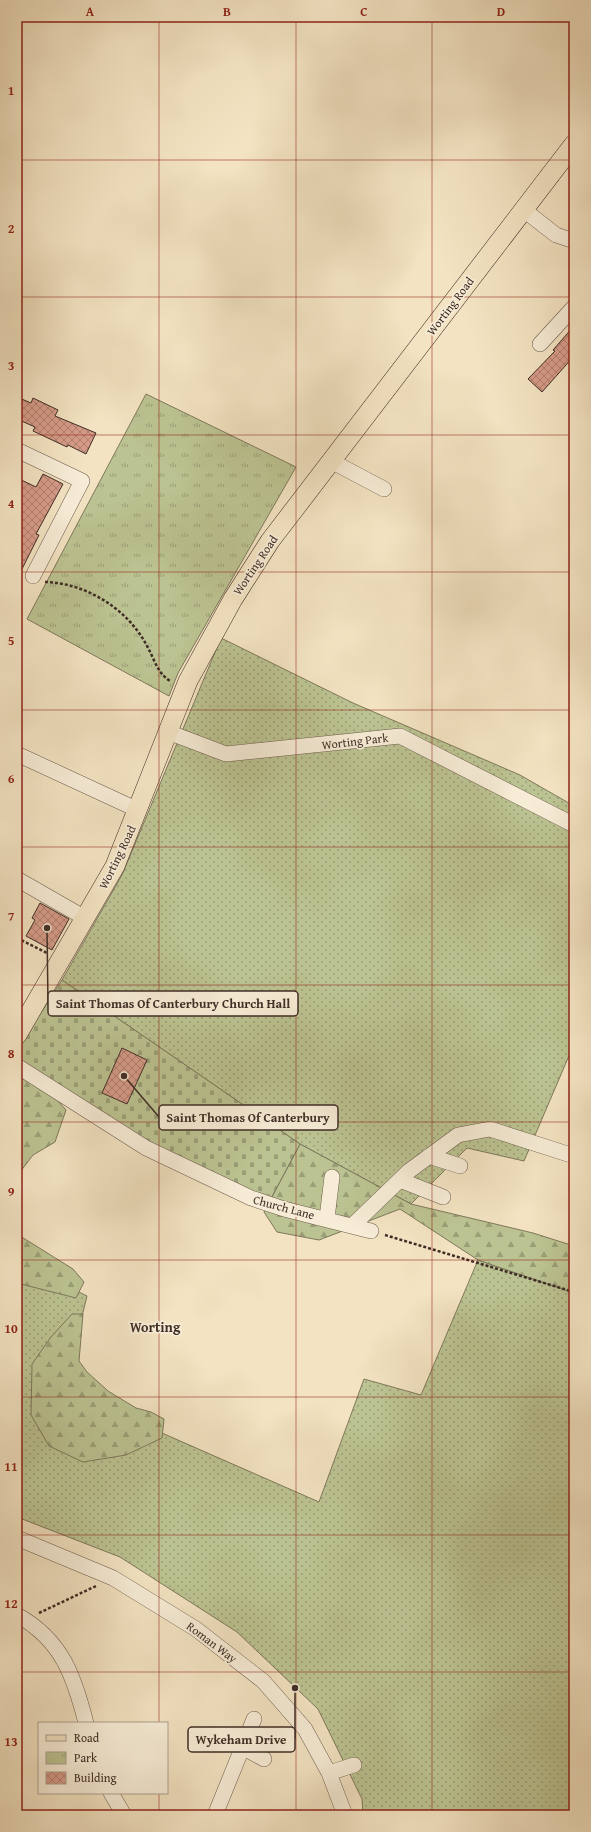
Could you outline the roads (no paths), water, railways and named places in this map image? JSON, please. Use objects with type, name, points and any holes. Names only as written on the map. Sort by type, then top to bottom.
[{"type":"main road","name":"Worting Road","points":[[17,1035],[114,866],[138,810],[188,681],[233,599],[270,541],[574,144]]},
{"type":"street","points":[[524,210],[556,235],[574,240]]},
{"type":"street","points":[[540,344],[574,307]]},
{"type":"street","points":[[17,450],[82,481],[37,579]]},
{"type":"street","points":[[331,461],[384,489]]},
{"type":"street","name":"Worting Park","points":[[168,732],[226,754],[400,736],[574,825]]},
{"type":"street","points":[[17,754],[138,810]]},
{"type":"street","points":[[17,879],[85,918]]},
{"type":"street","name":"Church Lane","points":[[17,1066],[146,1148],[251,1198],[284,1209],[327,1218],[371,1231]]},
{"type":"street","points":[[352,1226],[400,1180],[458,1134],[490,1129],[574,1156]]},
{"type":"street","points":[[429,1156],[460,1166]]},
{"type":"street","points":[[327,1218],[332,1177]]},
{"type":"street","points":[[400,1180],[443,1197]]},
{"type":"street","name":"Roman Way","points":[[17,1538],[113,1578],[196,1629],[263,1682],[305,1729],[329,1773],[345,1815]]},
{"type":"street","points":[[21,1617],[47,1637],[65,1660],[79,1694],[86,1722]]},
{"type":"street","points":[[215,1815],[254,1719]]},
{"type":"street","points":[[242,1747],[264,1759]]},
{"type":"street","points":[[329,1773],[354,1765]]},
{"type":"street","points":[[112,1794],[124,1815]]},
{"type":"place","name":"Saint Thomas Of Canterbury Church Hall","points":[[47,928]]},
{"type":"place","name":"Saint Thomas Of Canterbury","points":[[124,1076]]},
{"type":"place","name":"Wykeham Drive","points":[[295,1688]]},
{"type":"district","name":"Worting","points":[[155,1327]]}]
